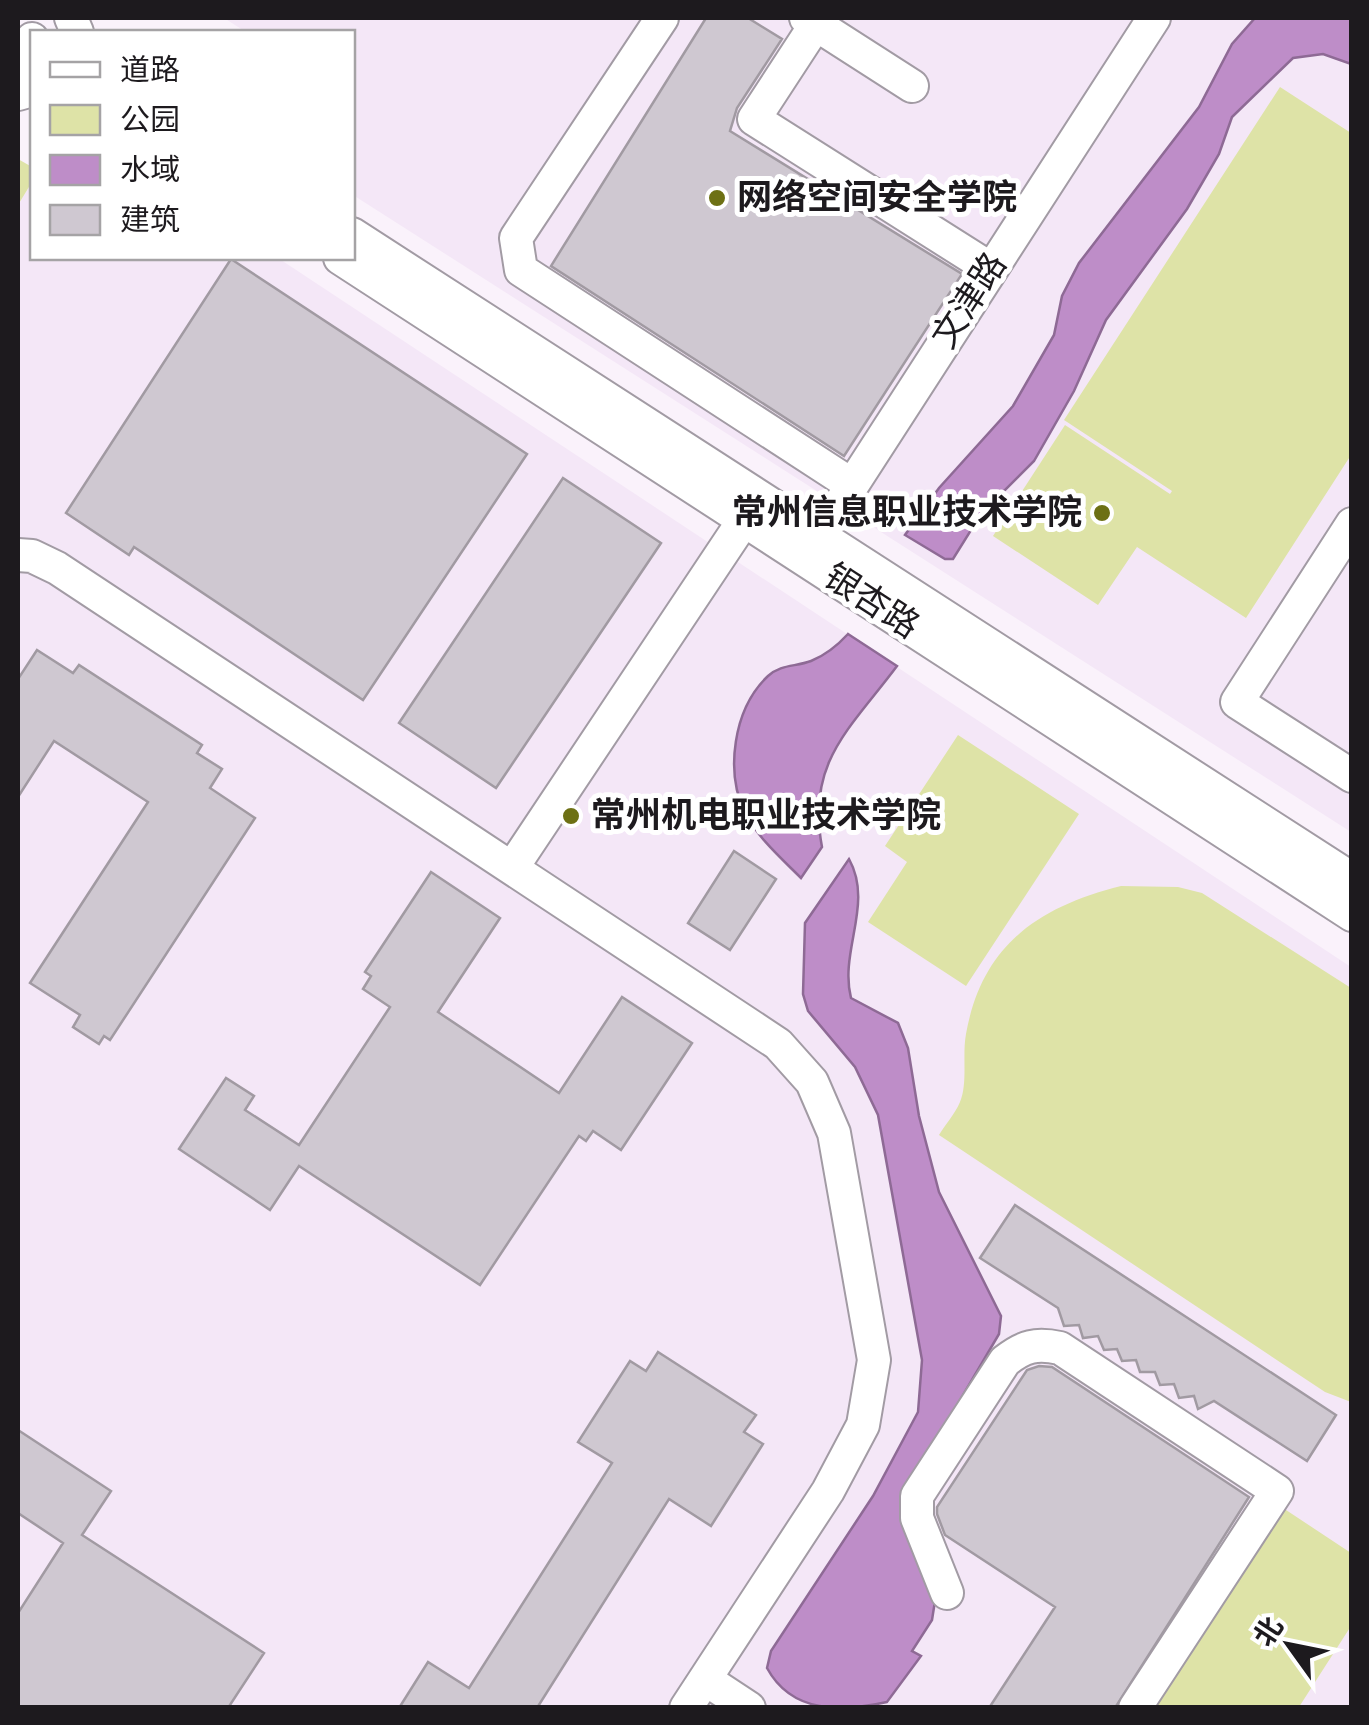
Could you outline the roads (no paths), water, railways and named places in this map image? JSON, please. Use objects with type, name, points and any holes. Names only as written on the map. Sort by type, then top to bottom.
[{"type":"street","points":[[662,18],[516,238],[521,270],[852,485]]},
{"type":"street","name":"文津路","points":[[820,534],[1154,18]]},
{"type":"street","points":[[912,86],[810,21],[754,119],[991,269]]},
{"type":"street","name":"银杏路","points":[[355,236],[1352,879]]},
{"type":"street","name":"银杏路","points":[[343,260],[1352,915]]},
{"type":"street","points":[[512,868],[744,520]]},
{"type":"street","points":[[1352,524],[1237,702],[1352,776]]},
{"type":"street","points":[[18,555],[32,556],[57,568],[778,1044],[812,1082],[834,1133],[874,1360],[863,1426],[828,1491],[686,1708]]},
{"type":"street","points":[[947,1593],[917,1518],[917,1496],[1005,1361],[1020,1348],[1039,1344],[1060,1348],[1277,1491],[1135,1708]]},
{"type":"street","points":[[705,1678],[750,1708]]},
{"type":"water","points":[[1255,18],[1351,18],[1351,64],[1323,54],[1293,58],[1232,117],[1219,154],[1187,209],[1106,320],[1074,391],[1034,461],[981,514],[953,559],[945,559],[905,535],[939,488],[1013,406],[1054,335],[1062,296],[1079,263],[1199,107],[1232,44]]},
{"type":"water","points":[[848,634],[897,666],[848,729],[826,769],[820,792],[822,847],[801,878],[763,840],[745,813],[735,779],[736,742],[747,706],[768,676],[778,669],[822,656]]},
{"type":"water","points":[[849,859],[858,893],[849,963],[851,998],[898,1023],[908,1048],[919,1116],[939,1192],[1001,1316],[999,1334],[919,1470],[935,1601],[932,1620],[912,1651],[921,1656],[887,1702],[836,1708],[804,1702],[777,1683],[767,1668],[771,1651],[873,1496],[918,1412],[922,1360],[878,1115],[855,1067],[808,1011],[803,994],[805,923]]},
{"type":"place","name":"网络空间安全学院","points":[[717,198]]},
{"type":"place","name":"常州信息职业技术学院","points":[[1102,513]]},
{"type":"place","name":"常州机电职业技术学院","points":[[571,816]]}]
